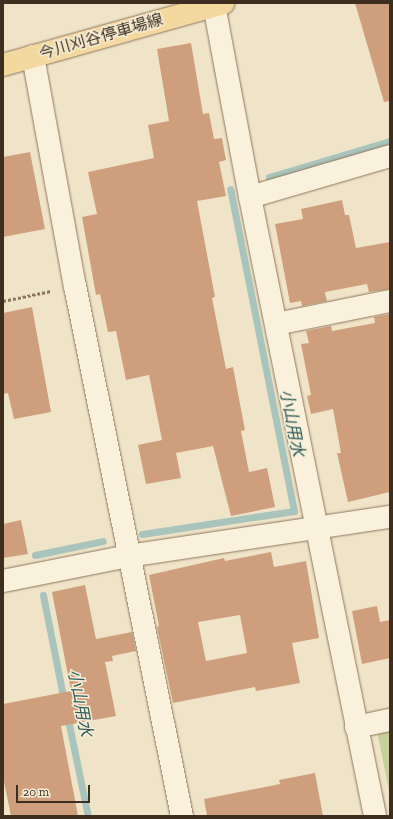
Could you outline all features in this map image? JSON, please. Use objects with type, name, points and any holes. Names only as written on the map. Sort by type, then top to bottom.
[{"type":"main road","name":"今川刈谷停車場線","points":[[3,64],[218,4]]},
{"type":"street","points":[[218,4],[250,197],[318,527],[356,727],[375,816]]},
{"type":"street","points":[[33,56],[75,286],[128,556],[182,816]]},
{"type":"street","points":[[250,197],[390,156]]},
{"type":"street","points":[[276,324],[390,301]]},
{"type":"street","points":[[3,581],[128,556],[390,517]]},
{"type":"street","points":[[356,727],[390,720]]},
{"type":"path","points":[[3,300],[75,286]]},
{"type":"green space","points":[[390,729],[390,796],[377,731]]},
{"type":"building","points":[[355,3],[390,3],[390,101],[384,102]]},
{"type":"building","points":[[191,43],[203,114],[209,113],[214,139],[222,138],[226,160],[219,162],[226,196],[197,201],[215,297],[212,298],[226,369],[233,367],[245,430],[241,431],[249,472],[267,468],[275,507],[231,516],[213,446],[176,453],[181,478],[146,484],[138,445],[162,440],[149,375],[126,380],[116,331],[108,332],[100,294],[96,295],[82,217],[97,214],[88,172],[154,158],[148,125],[169,121],[157,49]]},
{"type":"building","points":[[30,152],[45,229],[3,237],[3,157]]},
{"type":"building","points":[[342,200],[345,215],[349,215],[356,248],[390,242],[390,289],[369,292],[367,284],[325,292],[327,301],[302,306],[301,301],[290,303],[275,224],[303,219],[301,209]]},
{"type":"building","points":[[32,307],[51,412],[14,419],[8,393],[3,394],[3,313]]},
{"type":"building","points":[[390,314],[390,492],[348,502],[337,453],[341,453],[333,409],[311,414],[307,396],[311,395],[301,344],[309,343],[306,331],[331,326],[332,331],[375,323],[374,317]]},
{"type":"building","points":[[21,520],[28,554],[3,558],[3,524]]},
{"type":"building","points":[[271,552],[274,567],[306,561],[319,638],[292,643],[300,683],[256,691],[255,687],[173,703],[157,627],[159,626],[149,575],[224,558],[225,561]],"holes":[[[240,615],[247,653],[206,661],[198,622]]]},
{"type":"building","points":[[85,585],[96,639],[132,632],[136,651],[112,656],[113,661],[105,662],[116,716],[61,726],[78,816],[11,816],[3,777],[3,704],[71,691],[52,592]]},
{"type":"building","points":[[377,606],[380,622],[390,620],[390,658],[362,664],[352,611]]},
{"type":"building","points":[[315,773],[323,816],[207,816],[204,799],[280,784],[279,780]]},
{"type":"waterway","name":"小山用水","points":[[269,177],[390,141]]},
{"type":"waterway","name":"小山用水","points":[[142,534],[294,511],[230,189]]},
{"type":"waterway","name":"小山用水","points":[[35,555],[103,541]]},
{"type":"waterway","name":"小山用水","points":[[43,595],[64,701]]},
{"type":"waterway","name":"小山用水","points":[[67,715],[88,816]]}]
